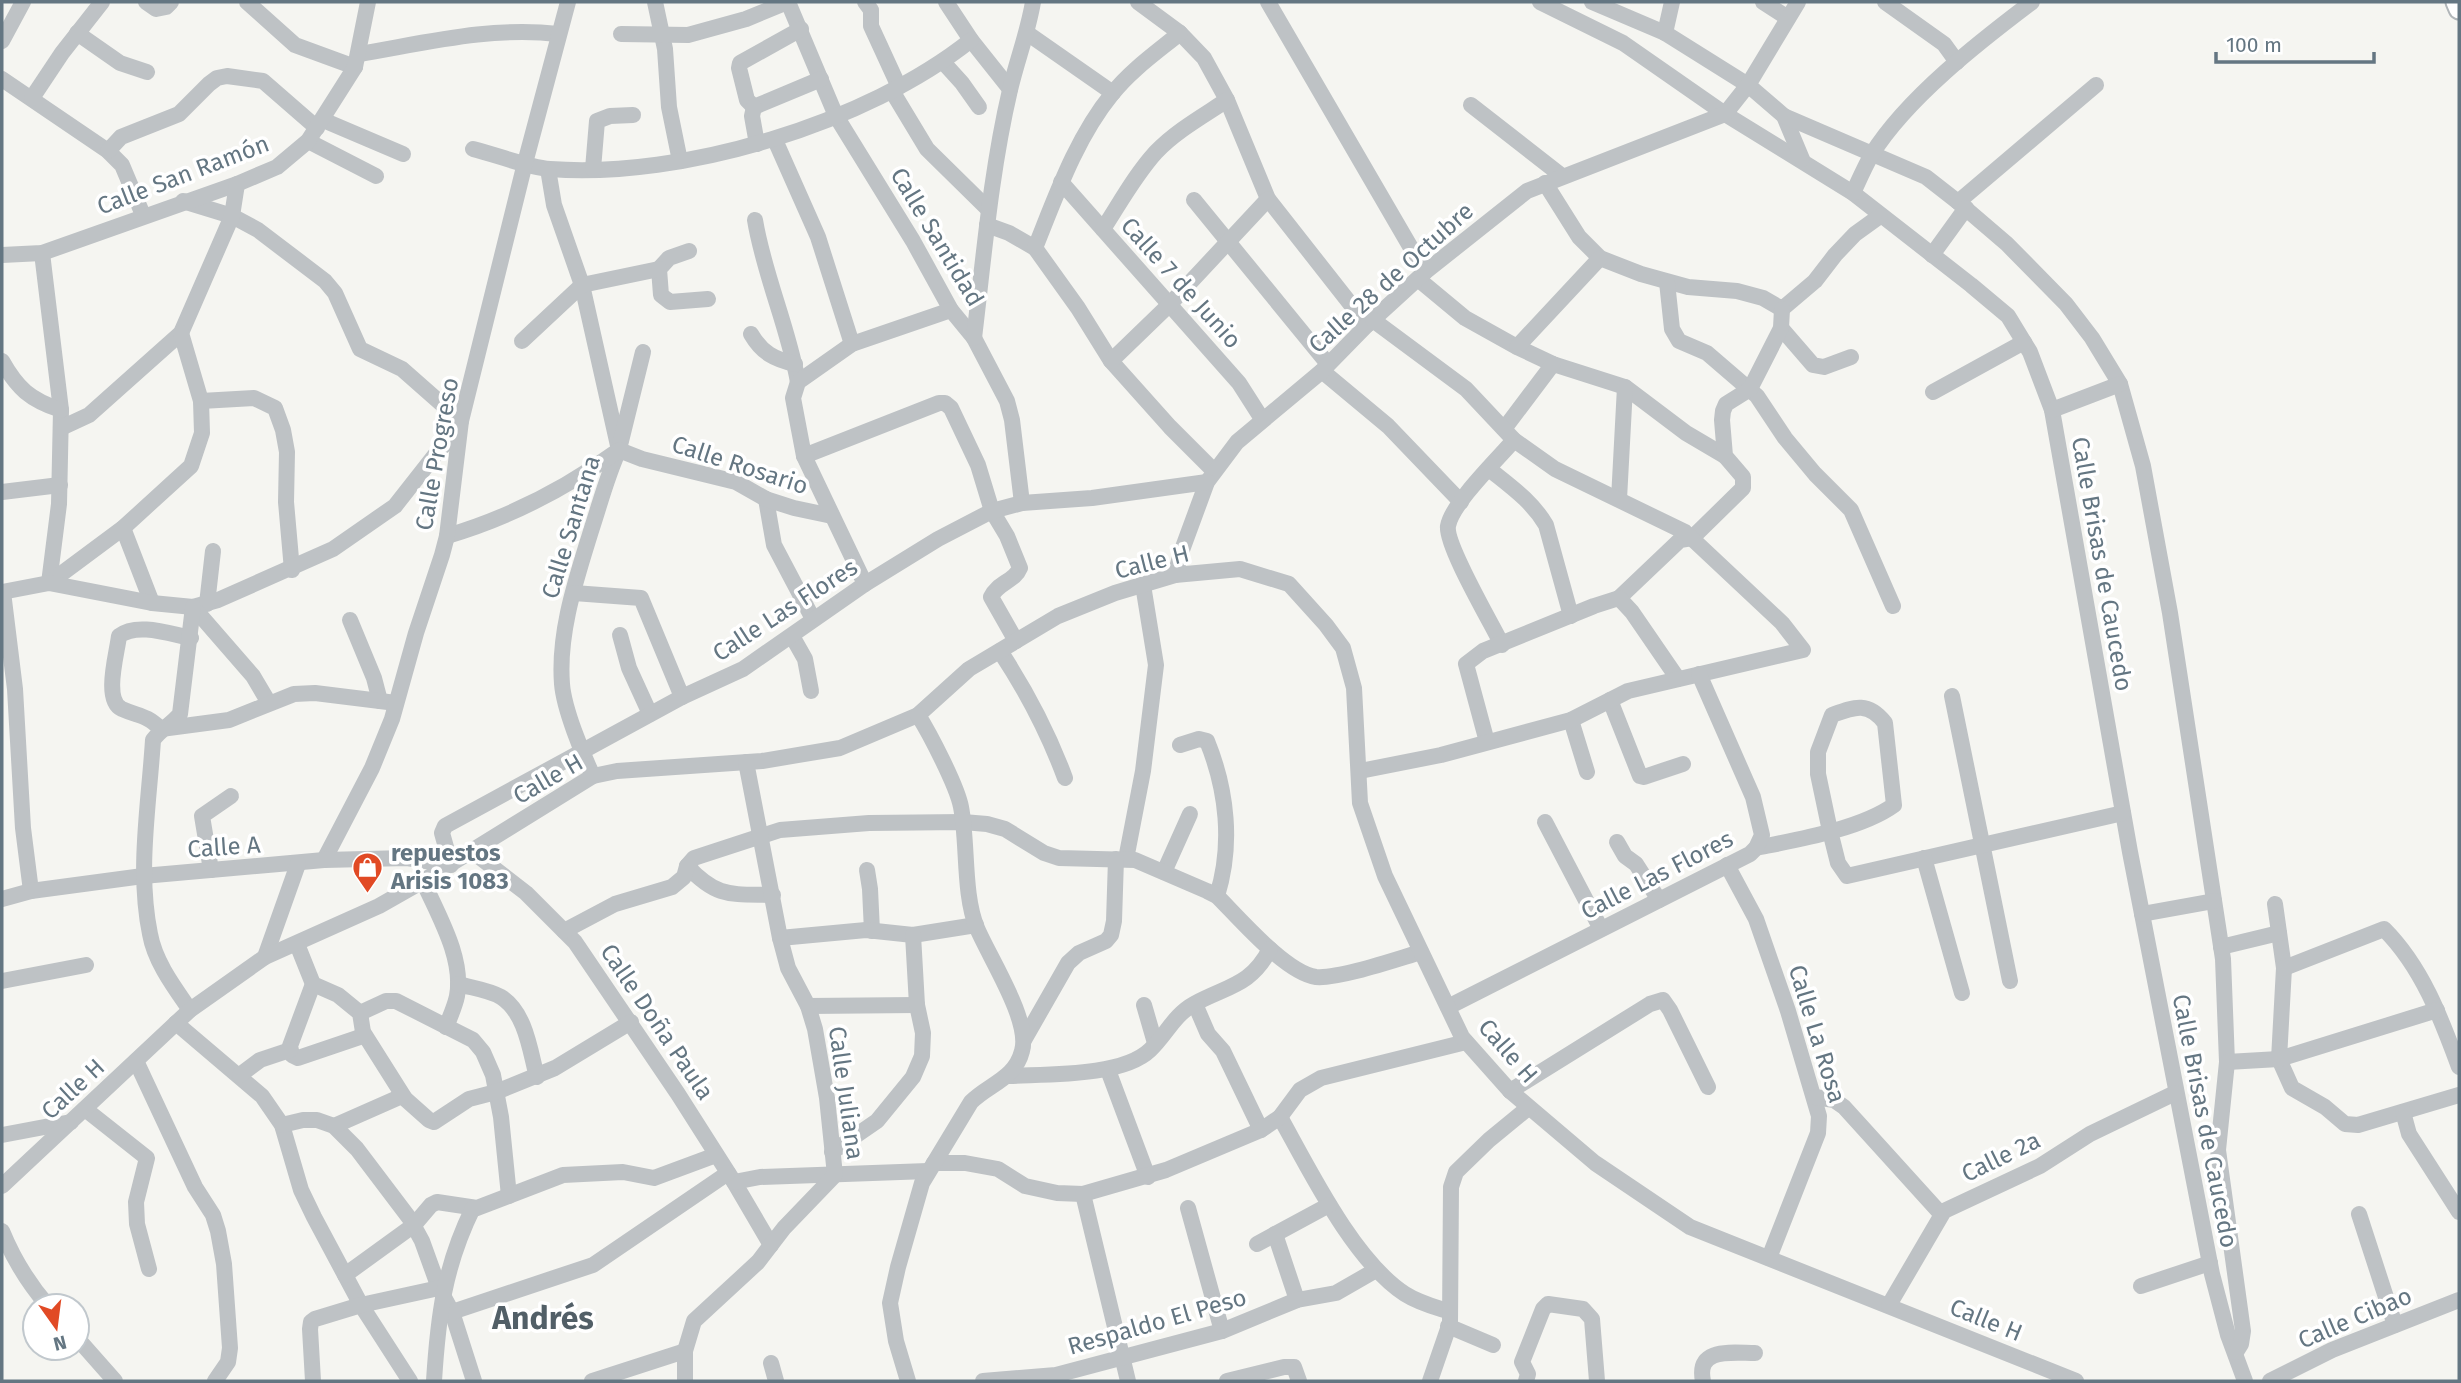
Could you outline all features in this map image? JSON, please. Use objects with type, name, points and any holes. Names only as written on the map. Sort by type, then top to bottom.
[{"type":"main road","points":[[2456,2],[2459,9]]},
{"type":"street","points":[[2,41],[23,2]]},
{"type":"street","points":[[32,98],[102,2]]},
{"type":"street","points":[[146,2],[156,9],[166,7],[172,2]]},
{"type":"street","points":[[247,2],[295,46],[357,61],[471,35],[529,31],[558,34]]},
{"type":"street","name":"Calle San Ramón","points":[[2,255],[42,253],[143,215],[237,184],[277,167],[316,130],[357,61],[368,2]]},
{"type":"street","name":"Calle Progreso","points":[[324,860],[372,768],[396,703],[447,536],[460,426],[568,2]]},
{"type":"street","points":[[655,2],[663,36],[669,107],[680,161]]},
{"type":"street","points":[[621,34],[688,35],[715,30],[788,2]]},
{"type":"street","name":"Calle Santidad","points":[[788,2],[836,116],[913,241],[951,310],[974,338],[1007,401],[1012,420],[1022,503]]},
{"type":"street","points":[[865,2],[871,10],[871,26],[895,89],[927,149],[987,217],[1035,248],[1111,361],[1211,476]]},
{"type":"street","points":[[946,2],[971,40],[1010,89]]},
{"type":"street","points":[[974,338],[987,217],[1010,89],[1027,33],[1033,2]]},
{"type":"street","points":[[1138,2],[1180,33],[1204,58],[1227,100],[1268,199],[1370,322],[1466,389],[1509,435],[1555,469],[1685,532],[1782,622],[1803,650],[1628,691],[1571,720],[1441,755],[1360,771]]},
{"type":"street","points":[[1268,2],[1422,275],[1465,318],[1553,364],[1625,387],[1686,433],[1725,456],[1743,477],[1743,488],[1692,538],[1680,540],[1619,598],[1483,651],[1466,664],[1487,742]]},
{"type":"street","name":"Calle Brisas de Caucedo","points":[[1540,2],[1623,43],[1725,114],[1802,159],[1853,193],[2008,316],[2024,342],[2043,382],[2052,410],[2175,1093],[2210,1264],[2228,1335],[2245,1381]]},
{"type":"street","points":[[1592,2],[1665,33],[1748,85],[1784,116],[1926,177],[2007,244],[2066,304],[2092,338],[2120,384],[2143,466],[2170,613],[2221,947],[2228,1062],[2218,1150],[2243,1331],[2241,1344],[2235,1352]]},
{"type":"street","points":[[1665,33],[1672,2]]},
{"type":"street","points":[[1763,2],[1788,18]]},
{"type":"street","points":[[1725,114],[1748,85],[1798,2]]},
{"type":"street","points":[[1885,2],[1944,44],[1957,62]]},
{"type":"street","points":[[1853,193],[1872,154],[1898,120],[1980,41],[2030,2]]},
{"type":"street","points":[[1623,43],[1633,21]]},
{"type":"street","points":[[754,107],[747,100],[740,63],[801,29]]},
{"type":"street","points":[[77,33],[120,63],[147,72]]},
{"type":"street","points":[[1027,33],[1113,93]]},
{"type":"street","points":[[1035,248],[1061,182],[1099,112],[1128,77],[1180,33]]},
{"type":"street","points":[[473,149],[548,169],[620,169],[680,161],[775,140],[836,116],[895,89],[943,62],[971,40]]},
{"type":"street","points":[[943,62],[979,107]]},
{"type":"street","points":[[108,151],[121,137],[179,114],[217,78],[242,76],[263,81],[316,130],[376,176]]},
{"type":"street","points":[[2,79],[108,151],[122,165],[143,215]]},
{"type":"street","points":[[754,107],[821,79]]},
{"type":"street","points":[[1932,255],[1962,205],[2096,85]]},
{"type":"street","points":[[1103,229],[1140,171],[1158,151],[1227,100]]},
{"type":"street","points":[[1471,105],[1562,176]]},
{"type":"street","points":[[754,107],[752,116],[757,144]]},
{"type":"street","name":"Calle 28 de Octubre","points":[[1175,575],[1211,476],[1237,442],[1325,367],[1422,275],[1527,191],[1725,114]]},
{"type":"street","points":[[593,169],[597,121],[610,116],[633,115]]},
{"type":"street","points":[[1784,116],[1802,159]]},
{"type":"street","points":[[316,130],[403,154]]},
{"type":"street","points":[[775,140],[818,237],[852,344]]},
{"type":"street","name":"Calle Santana","points":[[548,169],[554,205],[582,285],[619,450],[609,472],[562,637],[562,686],[581,752],[593,776]]},
{"type":"street","name":"Calle 7 de Junio","points":[[1061,182],[1239,383],[1262,419]]},
{"type":"street","points":[[1545,183],[1579,237],[1600,258],[1667,282],[1688,287],[1737,291],[1763,298],[1783,309]]},
{"type":"street","points":[[61,428],[89,415],[181,334],[232,216],[237,184]]},
{"type":"street","points":[[1111,361],[1170,304],[1268,199]]},
{"type":"street","points":[[1194,200],[1229,241],[1325,367],[1388,426],[1461,502]]},
{"type":"street","points":[[31,891],[9,706],[2,592],[49,583],[152,603],[200,605],[292,570],[333,550],[395,506],[460,426],[402,369],[360,349],[330,286],[258,230],[232,216],[183,201]]},
{"type":"street","points":[[1725,456],[1723,411],[1726,404],[1750,389],[1781,328],[1783,309],[1815,281],[1855,234],[1880,216]]},
{"type":"street","points":[[755,220],[760,252],[786,328],[795,364],[798,382],[793,398],[804,456],[865,584]]},
{"type":"street","points":[[522,341],[582,285],[659,269],[669,258],[690,251]]},
{"type":"street","points":[[42,253],[61,410],[60,485],[49,583]]},
{"type":"street","points":[[1517,347],[1600,258]]},
{"type":"street","points":[[659,269],[661,295],[665,300],[670,302],[708,299]]},
{"type":"street","points":[[1667,282],[1672,329],[1679,341],[1707,353],[1750,389],[1784,438],[1851,510],[1893,606]]},
{"type":"street","points":[[798,382],[852,344],[951,310]]},
{"type":"street","points":[[1781,328],[1813,365],[1824,368],[1851,357]]},
{"type":"street","points":[[49,583],[123,527],[191,466],[202,433],[201,401],[181,334]]},
{"type":"street","points":[[751,334],[762,351],[795,364]]},
{"type":"street","points":[[1933,393],[2024,342]]},
{"type":"street","points":[[447,536],[481,526],[536,500],[590,471],[619,450],[643,352]]},
{"type":"street","points":[[2,360],[21,389],[41,402],[61,410]]},
{"type":"street","points":[[1503,645],[1450,539],[1448,527],[1461,502],[1489,469],[1553,364]]},
{"type":"street","points":[[2052,410],[2120,384]]},
{"type":"street","points":[[1619,499],[1625,387]]},
{"type":"street","points":[[201,401],[254,398],[275,408],[287,452],[286,502],[292,570]]},
{"type":"street","points":[[804,456],[939,403],[945,403],[951,408],[978,465],[992,511],[1007,536],[1020,568],[1016,575],[996,588],[991,597],[1016,641]]},
{"type":"street","name":"Calle Rosario","points":[[619,450],[642,459],[736,482],[766,499],[832,516]]},
{"type":"street","points":[[1489,469],[1525,497],[1541,516],[1546,525],[1571,616]]},
{"type":"street","name":"Calle Las Flores","points":[[450,865],[442,833],[445,826],[682,696],[743,669],[865,584],[938,538],[992,511],[1022,503],[1092,498],[1211,476]]},
{"type":"street","points":[[2,492],[60,485]]},
{"type":"street","points":[[766,499],[774,545],[813,619]]},
{"type":"street","points":[[123,527],[152,603]]},
{"type":"street","points":[[190,1010],[163,970],[150,936],[143,876],[153,740],[180,714],[191,638],[213,551]]},
{"type":"street","name":"Calle H","points":[[2,1186],[190,1010],[265,957],[379,906],[473,852],[593,776],[617,771],[746,762],[840,748],[918,715],[969,669],[1058,617],[1115,593],[1175,575],[1240,569],[1289,584],[1343,648],[1354,688],[1360,803],[1381,864],[1466,1042],[1510,1091],[1595,1163],[1690,1227],[2070,1380]]},
{"type":"street","points":[[1024,1040],[1068,963],[1079,953],[1106,941],[1111,935],[1121,859],[1143,771],[1156,665],[1143,585]]},
{"type":"street","points":[[574,593],[641,598],[682,696]]},
{"type":"street","points":[[1619,598],[1632,612],[1678,679]]},
{"type":"street","points":[[200,605],[253,676],[269,703]]},
{"type":"street","points":[[351,620],[374,678],[380,701]]},
{"type":"street","points":[[161,730],[149,719],[121,709],[115,703],[111,691],[119,636],[127,630],[138,629],[191,638]]},
{"type":"street","points":[[620,635],[629,668],[650,714]]},
{"type":"street","points":[[792,636],[805,659],[811,691]]},
{"type":"street","points":[[1000,651],[1027,692],[1053,745],[1065,778]]},
{"type":"street","name":"Calle Las Flores","points":[[1448,1007],[1750,854],[1756,848],[1762,835],[1753,797],[1699,674]]},
{"type":"street","points":[[161,730],[229,720],[294,694],[315,693],[396,703]]},
{"type":"street","points":[[1952,696],[2010,981]]},
{"type":"street","points":[[1610,701],[1640,776],[1683,764]]},
{"type":"street","points":[[1756,848],[1830,831],[1883,812],[1894,805],[1885,723],[1877,713],[1855,706],[1832,715],[1818,752],[1818,774],[1830,831],[1838,863],[1847,876],[2123,813]]},
{"type":"street","points":[[918,715],[960,803],[968,884],[976,925],[1008,990],[1024,1040],[1023,1051],[1009,1076]]},
{"type":"street","points":[[1571,720],[1587,772]]},
{"type":"street","points":[[1180,745],[1199,738],[1207,741],[1225,803],[1226,852],[1217,896]]},
{"type":"street","name":"Calle Juliana","points":[[685,1381],[685,1351],[694,1321],[758,1262],[784,1228],[835,1175],[815,1028],[808,1006],[788,968],[780,938],[746,762]]},
{"type":"street","points":[[211,870],[202,816],[231,796]]},
{"type":"street","points":[[1164,872],[1183,818]]},
{"type":"street","points":[[564,930],[615,904],[672,887],[684,877],[687,866],[694,859],[761,835],[780,830],[869,823],[963,822],[1005,829],[1044,853],[1059,858],[1135,860],[1164,872],[1217,896],[1270,949],[1300,971],[1316,977],[1335,975],[1421,952]]},
{"type":"street","points":[[1545,822],[1601,929]]},
{"type":"street","points":[[1617,842],[1625,856],[1636,864],[1659,900]]},
{"type":"street","name":"Calle Doña Paula","points":[[473,852],[526,892],[575,942],[631,1022],[771,1245]]},
{"type":"street","name":"Calle A","points":[[2,899],[31,891],[143,876],[324,860],[407,858],[450,865]]},
{"type":"street","points":[[1924,858],[1962,993]]},
{"type":"street","points":[[265,957],[298,864]]},
{"type":"street","name":"Calle La Rosa","points":[[1727,865],[1756,919],[1819,1116],[1818,1133],[1769,1258]]},
{"type":"street","points":[[687,866],[702,881],[718,891],[773,895]]},
{"type":"street","points":[[867,870],[872,931]]},
{"type":"street","points":[[423,881],[448,939],[458,984],[457,999],[446,1027]]},
{"type":"street","points":[[2142,914],[2214,901]]},
{"type":"street","points":[[2275,904],[2284,968],[2279,1059],[2292,1088],[2325,1107],[2345,1124],[2358,1125],[2459,1095]]},
{"type":"street","points":[[780,938],[872,931],[913,934],[976,925]]},
{"type":"street","points":[[2284,968],[2384,929],[2419,975],[2437,1010],[2459,1067]]},
{"type":"street","points":[[2221,947],[2279,933]]},
{"type":"street","points":[[832,1152],[877,1121],[913,1077],[922,1056],[923,1032],[917,1005],[913,934]]},
{"type":"street","points":[[290,1051],[313,984],[297,944]]},
{"type":"street","points":[[908,1381],[896,1341],[890,1303],[916,1198],[931,1167],[971,1102],[980,1093],[1009,1076],[1108,1070],[1149,1052],[1178,1015],[1195,1004],[1234,987],[1253,974],[1262,965],[1270,949]]},
{"type":"street","points":[[2,981],[86,965]]},
{"type":"street","points":[[313,984],[338,995],[360,1013],[363,1032],[404,1097],[434,1122],[469,1099],[537,1077],[631,1022]]},
{"type":"street","points":[[458,984],[501,997],[514,1011],[524,1029],[537,1077]]},
{"type":"street","points":[[1510,1091],[1650,1004],[1663,1000],[1709,1087]]},
{"type":"street","points":[[360,1013],[386,1001],[396,1001],[473,1040],[484,1052],[493,1074],[501,1117],[509,1196]]},
{"type":"street","points":[[1195,1004],[1208,1034],[1223,1051],[1261,1130]]},
{"type":"street","points":[[808,1006],[917,1005]]},
{"type":"street","points":[[1144,1005],[1155,1043]]},
{"type":"street","points":[[2228,1062],[2279,1059],[2437,1010]]},
{"type":"street","points":[[176,1023],[240,1075],[262,1097],[282,1125],[301,1190],[361,1305],[410,1381]]},
{"type":"street","points":[[290,1051],[298,1058],[360,1037],[363,1032]]},
{"type":"street","points":[[452,1312],[593,1265],[731,1178],[835,1175],[965,1163],[998,1169],[1025,1186],[1057,1194],[1083,1194],[1148,1177],[1261,1130],[1280,1117],[1300,1090],[1321,1078],[1466,1042]]},
{"type":"street","points":[[240,1075],[260,1060],[290,1051]]},
{"type":"street","points":[[136,1062],[195,1187],[213,1215],[218,1231],[224,1264],[230,1348],[228,1362],[215,1381]]},
{"type":"street","points":[[1108,1070],[1148,1177]]},
{"type":"street","name":"Calle 2a","points":[[1941,1214],[1957,1203],[2040,1166],[2090,1134],[2175,1093]]},
{"type":"street","points":[[334,1126],[396,1098],[404,1097]]},
{"type":"street","points":[[1815,1097],[1834,1100],[1844,1107],[1941,1214],[1889,1305]]},
{"type":"street","points":[[1430,1381],[1449,1319],[1451,1187],[1457,1171],[1528,1108]]},
{"type":"street","points":[[85,1109],[147,1158],[136,1202],[137,1224],[149,1269]]},
{"type":"street","points":[[2403,1112],[2409,1134],[2459,1212]]},
{"type":"street","points":[[1280,1117],[1329,1205],[1376,1270],[1404,1294],[1493,1345]]},
{"type":"street","points":[[282,1125],[317,1120],[334,1126],[357,1149],[414,1225],[452,1312],[474,1381]]},
{"type":"street","points":[[2,1135],[71,1122]]},
{"type":"street","points":[[345,1275],[414,1225],[431,1205],[437,1202],[473,1208],[563,1175],[623,1171],[654,1178],[716,1155]]},
{"type":"street","points":[[1083,1194],[1128,1381]]},
{"type":"street","points":[[1257,1244],[1329,1205]]},
{"type":"street","points":[[434,1381],[441,1292],[452,1254],[473,1208]]},
{"type":"street","points":[[1188,1208],[1222,1331]]},
{"type":"street","points":[[2359,1214],[2395,1325]]},
{"type":"street","points":[[2,1231],[23,1271],[38,1292]]},
{"type":"street","points":[[1275,1234],[1297,1300]]},
{"type":"street","points":[[2141,1286],[2210,1264]]},
{"type":"street","name":"Respaldo El Peso","points":[[983,1381],[1056,1375],[1222,1331],[1297,1300],[1336,1293],[1376,1270]]},
{"type":"street","points":[[313,1381],[311,1322],[361,1305],[441,1292]]},
{"type":"street","name":"Calle Cibao","points":[[2270,1381],[2332,1350],[2459,1300]]},
{"type":"street","points":[[1525,1381],[1528,1374],[1522,1362],[1543,1309],[1548,1304],[1583,1309],[1591,1319],[1597,1381]]},
{"type":"street","points":[[592,1381],[685,1351]]},
{"type":"street","points":[[1703,1381],[1703,1363],[1719,1352],[1755,1353]]},
{"type":"street","points":[[91,1354],[115,1381]]},
{"type":"street","points":[[771,1363],[776,1381]]},
{"type":"street","points":[[1227,1381],[1294,1367],[1297,1369],[1299,1381]]},
{"type":"place","name":"repuestos Arisis 1083","points":[[368,894]]},
{"type":"district","name":"Andrés","points":[[543,1318]]}]
